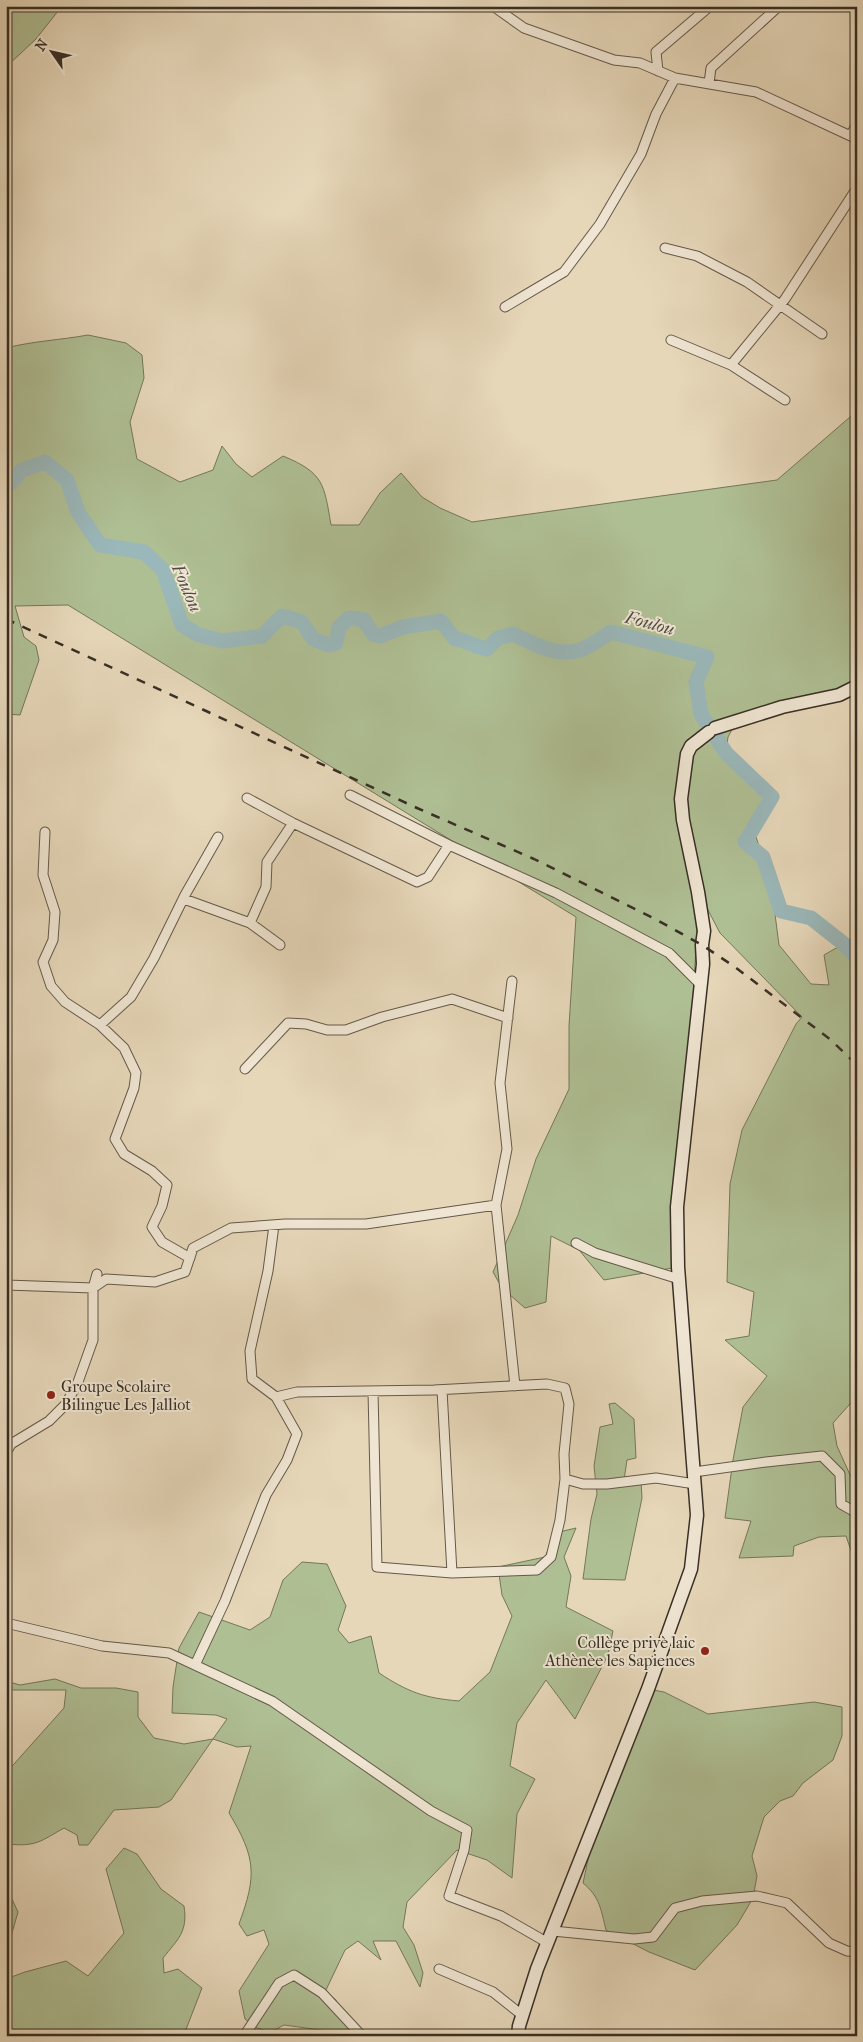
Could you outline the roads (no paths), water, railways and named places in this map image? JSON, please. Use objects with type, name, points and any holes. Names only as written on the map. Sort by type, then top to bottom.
[{"type":"street","points":[[493,6],[524,28],[614,60],[640,63],[675,78],[756,92],[854,136],[857,125]]},
{"type":"street","points":[[658,71],[656,52],[710,6]]},
{"type":"street","points":[[709,83],[711,68],[769,10],[779,6]]},
{"type":"street","points":[[505,306],[564,272],[600,224],[641,154],[656,114],[675,78]]},
{"type":"street","points":[[731,364],[780,305],[857,188]]},
{"type":"street","points":[[665,248],[696,256],[747,282],[822,334]]},
{"type":"street","points":[[671,340],[731,364],[785,400]]},
{"type":"street","points":[[518,2036],[522,2015],[550,1937],[650,1682],[691,1568],[698,1515],[679,1279],[677,1207],[704,931],[683,820],[681,799],[687,754],[691,746],[712,730],[782,707],[839,695],[857,686]]},
{"type":"street","points":[[350,795],[449,845],[556,893],[668,953],[700,984]]},
{"type":"street","points":[[247,798],[416,882],[428,877],[449,845]]},
{"type":"street","points":[[250,923],[266,887],[267,862],[293,822]]},
{"type":"street","points":[[45,832],[43,875],[56,912],[54,940],[43,962],[51,986],[65,1002],[100,1025],[124,1048],[136,1073],[134,1088],[114,1140],[124,1154],[152,1172],[167,1185],[162,1206],[152,1227],[162,1242],[190,1258]]},
{"type":"street","points":[[100,1025],[131,997],[154,958],[218,837]]},
{"type":"street","points":[[184,899],[250,923],[280,945]]},
{"type":"street","points":[[512,981],[500,1083],[507,1149],[496,1205],[514,1386]]},
{"type":"street","points":[[245,1069],[288,1023],[306,1024],[327,1030],[346,1030],[382,1017],[452,999],[508,1018]]},
{"type":"street","points":[[6,1285],[93,1288],[106,1279],[155,1282],[185,1272],[193,1248],[231,1228],[274,1225],[366,1224],[496,1205]]},
{"type":"street","points":[[196,1665],[225,1600],[266,1494],[287,1460],[297,1434],[276,1397],[252,1379],[250,1351],[268,1271],[274,1225]]},
{"type":"street","points":[[576,1243],[595,1254],[679,1279]]},
{"type":"street","points":[[6,1453],[11,1444],[49,1421],[66,1404],[78,1382],[93,1340],[93,1288],[97,1274]]},
{"type":"street","points":[[276,1397],[297,1392],[442,1390],[547,1384],[565,1388],[569,1404],[564,1454],[565,1479],[560,1520],[551,1557],[537,1570],[452,1573],[377,1567],[373,1391]]},
{"type":"street","points":[[442,1390],[452,1573]]},
{"type":"street","points":[[565,1479],[583,1484],[607,1484],[656,1478],[694,1478],[766,1462],[822,1456],[840,1474],[841,1504],[857,1513]]},
{"type":"street","points":[[6,1624],[102,1646],[168,1653],[272,1701],[431,1811],[467,1830],[464,1850],[449,1896],[550,1937],[634,1939],[653,1937],[675,1908],[702,1902],[757,1896],[787,1903],[829,1943],[847,1951],[857,1952]]},
{"type":"street","points":[[439,1970],[493,1992],[522,2015]]},
{"type":"street","points":[[244,2036],[279,1983],[294,1975],[322,1992],[362,2036]]},
{"type":"waterway","name":"Foulou","points":[[6,488],[22,470],[45,462],[67,480],[78,512],[100,545],[144,552],[163,570],[182,625],[199,635],[223,641],[262,636],[282,616],[302,622],[313,639],[329,645],[336,643],[339,627],[349,618],[364,620],[373,634],[380,636],[403,627],[441,621],[455,639],[487,649],[498,638],[513,634],[554,651],[571,652],[588,647],[611,632],[707,657],[696,682],[701,714],[726,753],[772,797],[745,842],[763,857],[781,911],[811,918],[844,944],[857,958]]},
{"type":"railway","points":[[6,619],[417,808],[534,859],[657,920],[702,945],[735,967],[831,1040],[857,1065]]},
{"type":"place","name":"Groupe Scolaire Bilingue Les Jalliot","points":[[51,1395]]},
{"type":"place","name":"Collège privè laic Athènèe les Sapiences","points":[[705,1651]]}]
